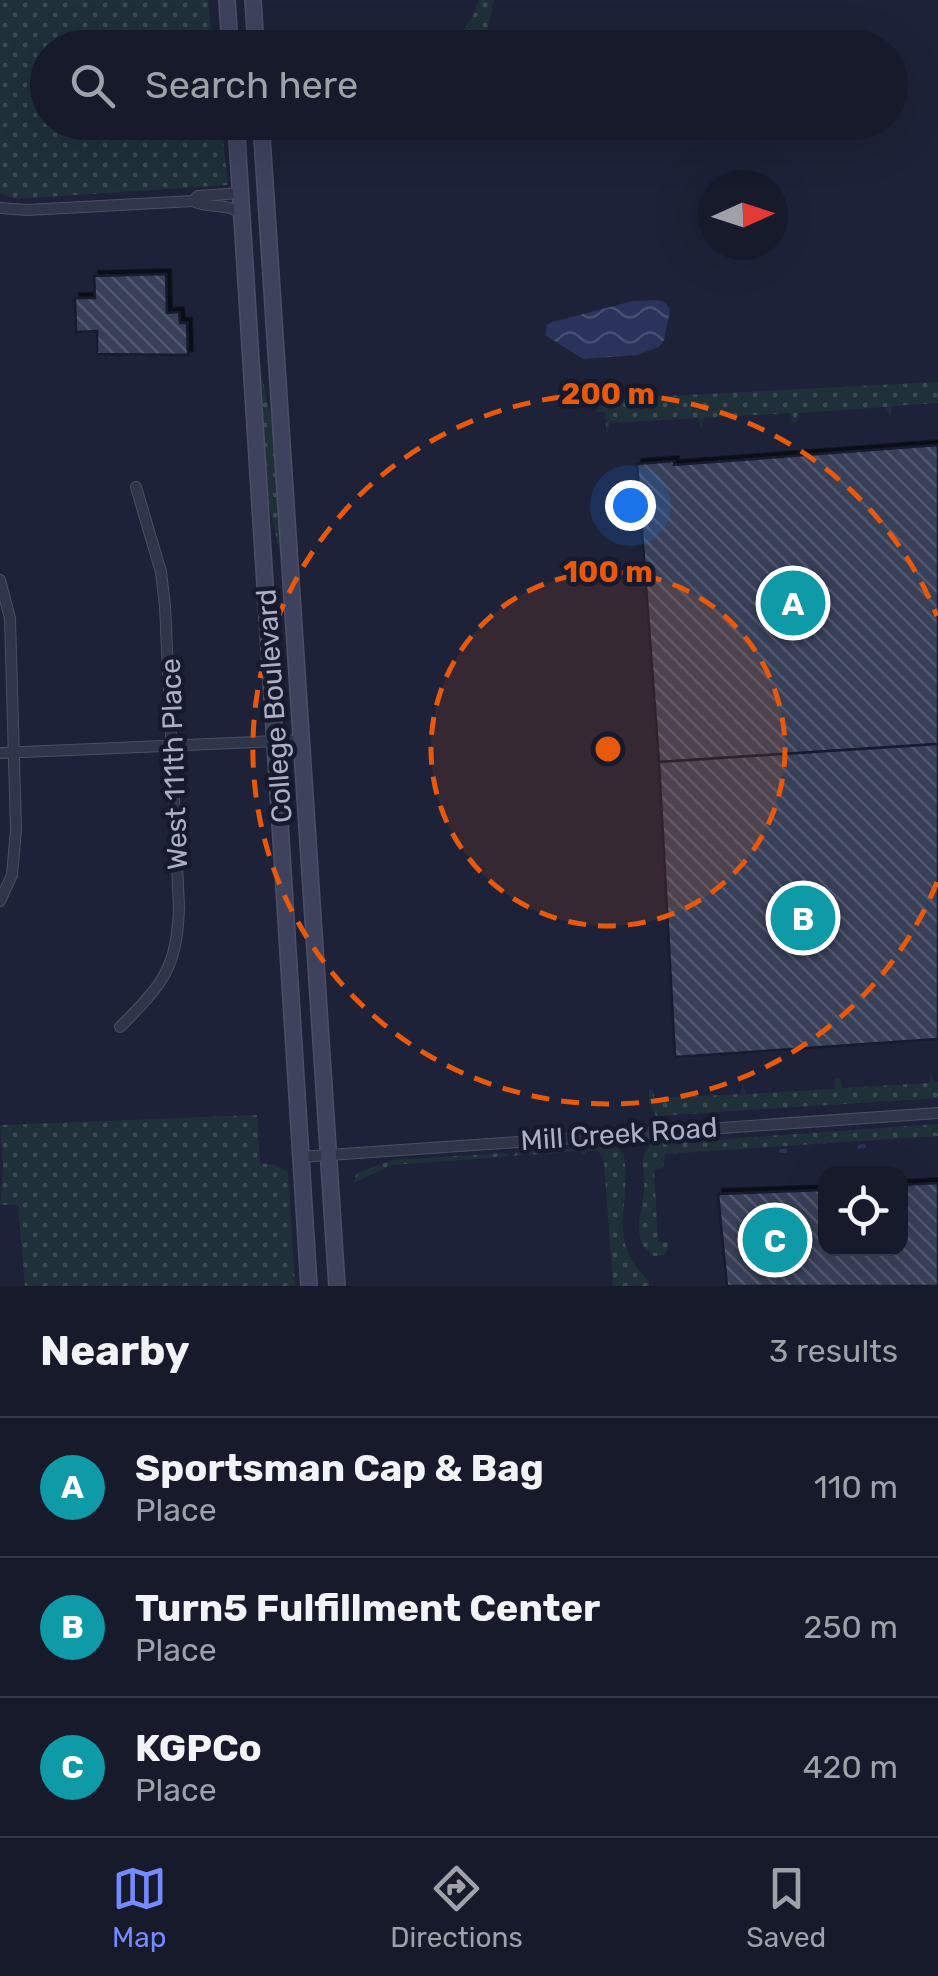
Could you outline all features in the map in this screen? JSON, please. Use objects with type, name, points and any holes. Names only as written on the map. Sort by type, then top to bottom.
[{"type":"main road","points":[[227,0],[229,30]]},
{"type":"main road","points":[[253,0],[255,30]]},
{"type":"main road","name":"College Boulevard","points":[[237,140],[309,1286]]},
{"type":"main road","name":"College Boulevard","points":[[262,140],[337,1286]]},
{"type":"street","points":[[193,201],[198,196],[242,203]]},
{"type":"street","points":[[0,208],[28,210],[193,201],[231,206],[266,199]]},
{"type":"street","name":"West 111th Place","points":[[120,1026],[152,994],[174,957],[179,907],[170,664],[161,572],[136,487]]},
{"type":"street","points":[[0,580],[10,618],[15,752],[15,851],[12,875],[0,901]]},
{"type":"street","points":[[0,753],[302,740]]},
{"type":"street","name":"Mill Creek Road","points":[[300,1156],[938,1113]]},
{"type":"shaded area","points":[[0,0],[208,0],[211,30],[30,30],[30,140],[223,140],[228,185],[15,199],[0,193]]},
{"type":"shaded area","points":[[479,0],[494,0],[487,30],[464,30]]},
{"type":"shaded area","points":[[258,361],[274,430],[283,565],[265,489]]},
{"type":"shaded area","points":[[938,382],[938,403],[892,406],[890,417],[886,407],[799,413],[797,422],[792,422],[791,413],[704,418],[701,428],[698,418],[610,421],[607,434],[605,412],[595,412],[600,403],[610,399]]},
{"type":"shaded area","points":[[931,1072],[934,1082],[938,1082],[938,1098],[656,1116],[649,1102],[649,1089],[653,1090],[655,1101],[659,1101],[741,1094],[742,1083],[746,1094],[834,1089],[835,1078],[840,1078],[842,1088],[929,1083]]},
{"type":"shaded area","points":[[257,1115],[260,1163],[288,1172],[295,1286],[25,1286],[18,1205],[0,1205],[0,1125]]},
{"type":"shaded area","points":[[938,1124],[938,1136],[665,1154],[663,1168],[654,1169],[658,1242],[668,1242],[669,1249],[654,1256],[642,1242],[639,1226],[643,1159],[651,1144]]},
{"type":"shaded area","points":[[615,1146],[623,1153],[624,1239],[628,1253],[649,1286],[613,1286],[604,1161],[599,1151],[587,1151],[584,1155],[579,1151],[513,1156],[517,1152]]},
{"type":"shaded area","points":[[505,1153],[513,1156],[392,1165],[353,1183],[357,1173],[393,1160]]},
{"type":"water","points":[[633,301],[666,303],[670,310],[664,340],[659,347],[637,355],[583,359],[545,335],[552,322]]},
{"type":"building","points":[[166,274],[167,313],[179,312],[180,323],[187,323],[188,355],[97,354],[97,331],[76,332],[75,298],[95,298],[94,276]]},
{"type":"building","points":[[938,445],[938,744],[659,762],[637,464],[674,461],[674,465]]},
{"type":"building","points":[[938,744],[938,1039],[675,1057],[659,762]]},
{"type":"building","points":[[938,1183],[938,1286],[727,1286],[718,1194],[818,1190],[818,1256],[908,1256],[908,1185]]},
{"type":"waterway","points":[[859,1147],[864,1146]]},
{"type":"place","name":"Sportsman Cap & Bag","points":[[793,603]]},
{"type":"place","name":"Turn5 Fulfillment Center","points":[[803,918]]},
{"type":"place","name":"KGPCo","points":[[775,1240]]}]
